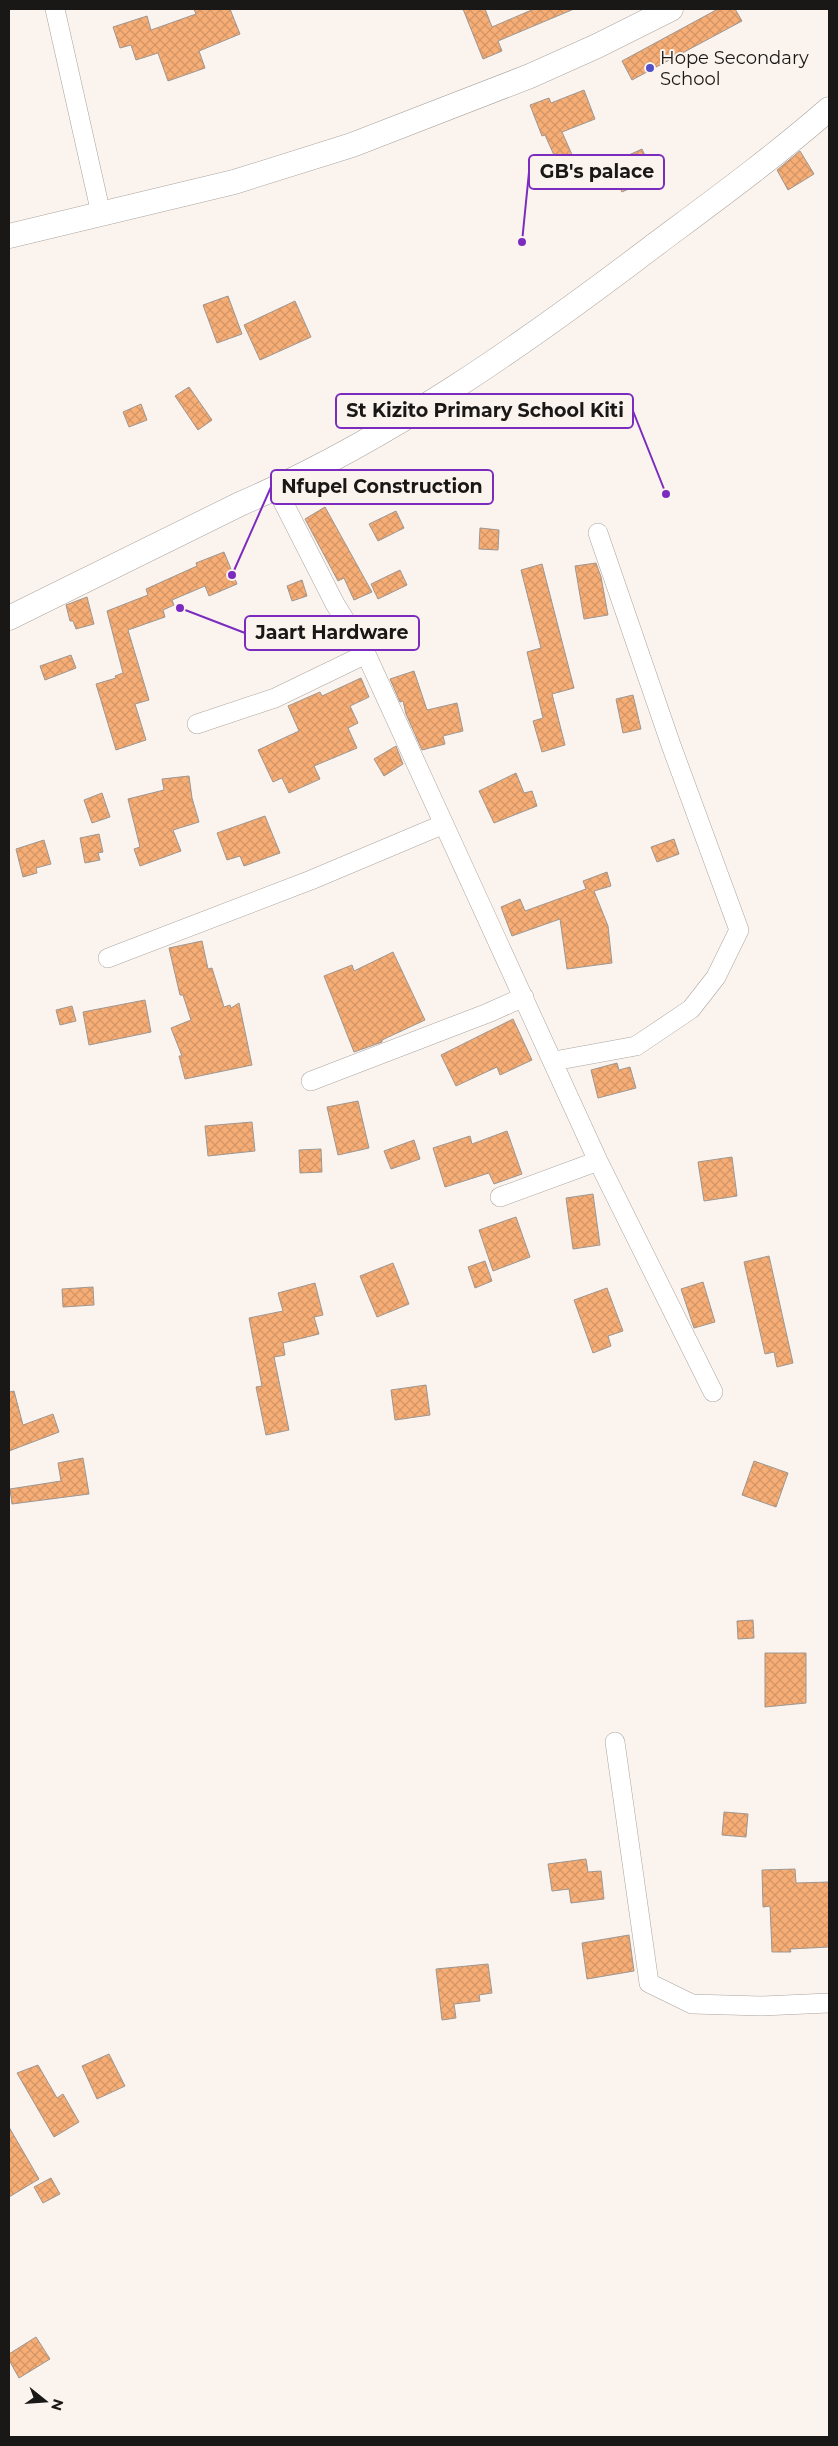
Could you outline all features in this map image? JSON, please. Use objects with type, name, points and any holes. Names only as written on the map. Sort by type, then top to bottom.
[{"type":"street","points":[[55,9],[101,214]]},
{"type":"street","points":[[9,236],[234,182],[352,145],[530,76],[598,46],[671,9]]},
{"type":"street","points":[[9,618],[276,488],[468,380],[628,266],[792,141],[829,108]]},
{"type":"street","points":[[276,488],[335,604],[366,654],[554,1061],[598,1161],[713,1392]]},
{"type":"street","points":[[554,1061],[636,1046],[691,1009],[716,977],[739,930],[671,745],[598,533]]},
{"type":"street","points":[[197,724],[275,698],[366,654]]},
{"type":"street","points":[[108,958],[312,880],[444,824]]},
{"type":"street","points":[[311,1081],[488,1013],[524,997]]},
{"type":"street","points":[[500,1197],[598,1161]]},
{"type":"street","points":[[615,1742],[649,1983],[692,2004],[761,2006],[829,2003]]},
{"type":"building","points":[[194,9],[230,9],[240,34],[199,51],[205,68],[168,81],[158,53],[136,60],[131,45],[120,48],[113,27],[147,16],[151,30],[196,14]]},
{"type":"building","points":[[463,9],[485,9],[492,27],[534,9],[574,9],[498,41],[502,51],[483,59]]},
{"type":"building","points":[[718,9],[735,9],[742,21],[632,80],[622,61]]},
{"type":"building","points":[[584,90],[595,119],[562,132],[581,175],[566,182],[545,135],[542,136],[530,105],[549,98],[551,103]]},
{"type":"building","points":[[642,149],[655,177],[622,192],[609,164]]},
{"type":"building","points":[[800,151],[814,174],[788,190],[777,170]]},
{"type":"building","points":[[228,296],[242,334],[217,343],[203,305]]},
{"type":"building","points":[[295,301],[311,337],[260,360],[244,325]]},
{"type":"building","points":[[189,387],[212,420],[198,430],[175,396]]},
{"type":"building","points":[[141,404],[147,420],[129,427],[123,412]]},
{"type":"building","points":[[325,507],[372,592],[354,600],[344,578],[338,581],[305,519]]},
{"type":"building","points":[[396,511],[404,528],[378,541],[369,524]]},
{"type":"building","points":[[480,528],[499,530],[498,550],[479,549]]},
{"type":"building","points":[[224,552],[237,584],[209,596],[205,586],[172,600],[174,605],[163,610],[165,617],[128,630],[149,700],[135,704],[146,740],[116,750],[96,684],[116,678],[115,676],[123,673],[107,611],[148,595],[146,589],[197,566],[196,563]]},
{"type":"building","points":[[596,563],[601,577],[608,615],[584,619],[575,566]]},
{"type":"building","points":[[542,564],[574,688],[552,694],[565,745],[542,752],[533,721],[543,718],[527,652],[541,648],[521,570]]},
{"type":"building","points":[[400,570],[407,585],[378,599],[371,584]]},
{"type":"building","points":[[302,580],[307,596],[292,601],[287,586]]},
{"type":"building","points":[[87,597],[94,624],[76,629],[73,621],[70,621],[66,605]]},
{"type":"building","points":[[71,655],[76,668],[45,680],[40,666]]},
{"type":"building","points":[[414,671],[427,710],[457,703],[463,731],[443,736],[445,744],[422,750],[406,714],[403,701],[400,702],[390,679]]},
{"type":"building","points":[[361,678],[369,697],[350,706],[358,723],[348,728],[357,748],[314,766],[320,779],[289,793],[282,778],[273,782],[258,750],[299,731],[288,706],[320,692],[322,696]]},
{"type":"building","points":[[633,695],[641,729],[623,733],[616,699]]},
{"type":"building","points":[[396,746],[403,764],[384,776],[374,759]]},
{"type":"building","points":[[516,773],[524,793],[532,791],[537,806],[494,823],[479,791]]},
{"type":"building","points":[[189,776],[192,798],[199,822],[173,830],[181,851],[140,866],[134,849],[140,847],[128,799],[164,790],[162,779]]},
{"type":"building","points":[[102,793],[110,817],[92,823],[84,800]]},
{"type":"building","points":[[265,816],[280,853],[244,866],[240,856],[227,860],[217,833]]},
{"type":"building","points":[[99,834],[103,852],[98,853],[100,860],[85,863],[80,838]]},
{"type":"building","points":[[674,839],[679,854],[657,862],[651,847]]},
{"type":"building","points":[[44,840],[51,864],[36,868],[37,873],[23,877],[16,849]]},
{"type":"building","points":[[607,872],[611,886],[594,891],[608,926],[612,963],[567,969],[560,919],[512,936],[501,907],[520,899],[525,911],[586,889],[583,881]]},
{"type":"building","points":[[202,941],[208,969],[212,968],[224,1007],[230,1005],[231,1008],[239,1003],[252,1065],[185,1079],[179,1056],[182,1056],[171,1028],[191,1020],[183,995],[180,995],[169,948]]},
{"type":"building","points":[[393,952],[425,1020],[382,1040],[382,1042],[354,1052],[324,976],[352,965],[354,971]]},
{"type":"building","points":[[145,1000],[151,1032],[89,1045],[83,1012]]},
{"type":"building","points":[[72,1006],[76,1021],[60,1025],[56,1010]]},
{"type":"building","points":[[513,1019],[532,1060],[500,1075],[497,1067],[456,1086],[441,1055]]},
{"type":"building","points":[[617,1063],[619,1070],[630,1067],[636,1088],[598,1098],[591,1070]]},
{"type":"building","points":[[358,1101],[369,1148],[338,1155],[327,1107]]},
{"type":"building","points":[[252,1122],[255,1151],[208,1156],[205,1126]]},
{"type":"building","points":[[507,1131],[522,1174],[494,1184],[489,1173],[445,1187],[433,1148],[470,1136],[472,1144]]},
{"type":"building","points":[[414,1140],[420,1159],[391,1169],[384,1151]]},
{"type":"building","points":[[321,1149],[322,1172],[300,1173],[299,1150]]},
{"type":"building","points":[[732,1157],[737,1196],[704,1201],[698,1162]]},
{"type":"building","points":[[593,1194],[600,1245],[573,1249],[566,1198]]},
{"type":"building","points":[[516,1217],[530,1257],[493,1271],[479,1230]]},
{"type":"building","points":[[769,1256],[793,1363],[777,1367],[774,1352],[765,1354],[744,1262]]},
{"type":"building","points":[[485,1261],[492,1281],[475,1288],[468,1267]]},
{"type":"building","points":[[393,1263],[409,1304],[377,1317],[360,1276]]},
{"type":"building","points":[[703,1282],[715,1322],[694,1328],[681,1289]]},
{"type":"building","points":[[315,1283],[323,1315],[314,1317],[319,1334],[283,1343],[285,1355],[274,1357],[289,1430],[266,1435],[256,1387],[262,1386],[249,1318],[283,1311],[278,1293]]},
{"type":"building","points":[[93,1287],[94,1305],[63,1307],[62,1289]]},
{"type":"building","points":[[607,1288],[623,1331],[608,1336],[611,1346],[593,1353],[574,1300]]},
{"type":"building","points":[[426,1385],[430,1415],[395,1420],[391,1390]]},
{"type":"building","points":[[14,1391],[23,1425],[53,1414],[59,1432],[9,1451],[9,1392]]},
{"type":"building","points":[[83,1458],[89,1494],[12,1504],[10,1489],[61,1481],[58,1463]]},
{"type":"building","points":[[754,1461],[788,1473],[776,1507],[742,1495]]},
{"type":"building","points":[[753,1620],[754,1638],[738,1639],[737,1621]]},
{"type":"building","points":[[765,1653],[806,1653],[806,1703],[765,1707]]},
{"type":"building","points":[[724,1812],[748,1814],[746,1837],[722,1835]]},
{"type":"building","points":[[586,1859],[588,1872],[601,1871],[604,1899],[571,1903],[569,1889],[552,1891],[548,1864]]},
{"type":"building","points":[[795,1869],[796,1883],[829,1882],[829,1947],[790,1949],[791,1952],[772,1952],[770,1906],[763,1907],[762,1870]]},
{"type":"building","points":[[629,1935],[634,1971],[587,1979],[582,1943]]},
{"type":"building","points":[[488,1964],[492,1993],[479,1995],[480,2001],[454,2004],[456,2018],[442,2020],[436,1969]]},
{"type":"building","points":[[109,2054],[125,2086],[97,2099],[82,2066]]},
{"type":"building","points":[[38,2065],[57,2098],[63,2094],[79,2122],[54,2137],[17,2073]]},
{"type":"building","points":[[9,2127],[39,2179],[9,2197]]},
{"type":"building","points":[[51,2178],[60,2194],[43,2203],[34,2187]]},
{"type":"building","points":[[36,2337],[50,2359],[19,2378],[9,2360],[9,2354]]},
{"type":"place","name":"Hope Secondary School","points":[[650,68]]},
{"type":"place","name":"GB's palace","points":[[522,242]]},
{"type":"place","name":"St Kizito Primary School Kiti","points":[[666,494]]},
{"type":"place","name":"Nfupel Construction","points":[[232,575]]},
{"type":"place","name":"Jaart Hardware","points":[[180,608]]}]
